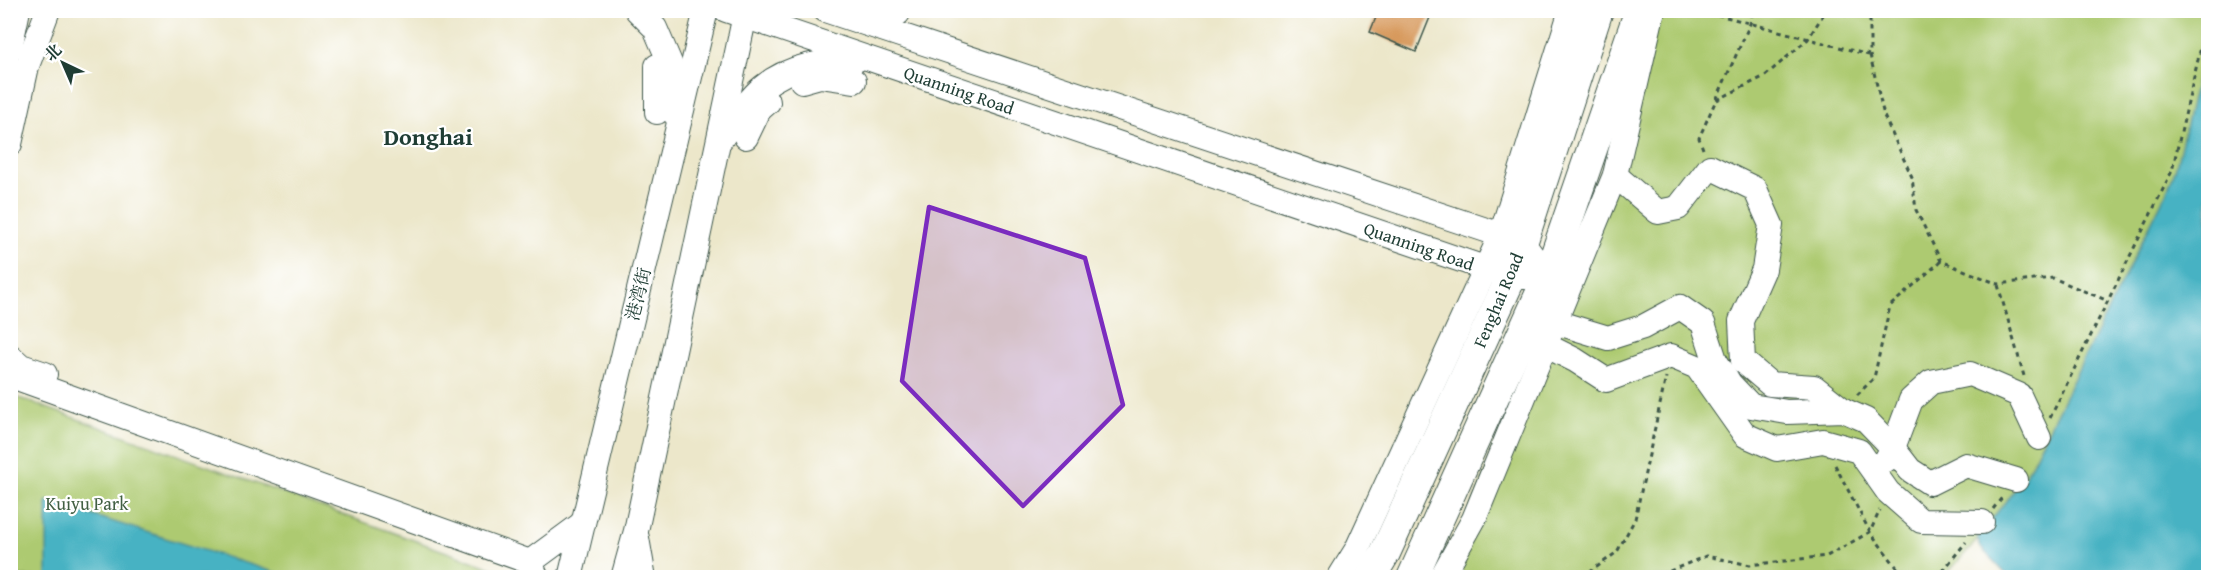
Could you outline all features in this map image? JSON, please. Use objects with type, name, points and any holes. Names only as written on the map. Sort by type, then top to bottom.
[{"type":"main road","name":"Fenghai Road","points":[[1370,578],[1385,552],[1512,239],[1598,10]]},
{"type":"main road","name":"Fenghai Road","points":[[1412,578],[1548,277],[1640,10]]},
{"type":"street","points":[[10,48],[18,10]]},
{"type":"street","points":[[10,144],[27,66],[48,10]]},
{"type":"street","points":[[618,10],[642,34],[657,65],[657,112]]},
{"type":"street","points":[[637,10],[656,28],[670,63],[677,130]]},
{"type":"street","name":"港湾街","points":[[570,578],[706,10]]},
{"type":"street","name":"Quanning Road","points":[[825,10],[857,17],[1512,239]]},
{"type":"street","points":[[1548,277],[1512,239],[1571,10]]},
{"type":"street","points":[[1442,578],[1474,519],[1615,175],[1653,10]]},
{"type":"street","points":[[623,578],[636,531],[717,143],[739,12]]},
{"type":"street","name":"Quanning Road","points":[[739,12],[871,60],[1498,273],[1548,277]]},
{"type":"street","points":[[717,143],[761,88],[786,72],[821,62],[871,60]]},
{"type":"street","points":[[746,137],[759,110],[788,85],[820,76],[854,81]]},
{"type":"street","points":[[1615,175],[1658,212],[1678,208],[1710,167],[1755,189],[1772,225],[1764,269],[1741,321],[1743,361],[1770,384],[1814,387],[1843,410],[1866,420],[1910,470],[1930,483],[1966,465],[2016,480]]},
{"type":"street","points":[[1339,578],[1357,549],[1498,273]]},
{"type":"street","points":[[1555,322],[1608,338],[1643,327],[1680,308],[1703,323],[1715,360],[1730,384],[1751,406],[1787,412],[1843,410]]},
{"type":"street","points":[[1545,345],[1575,360],[1606,380],[1671,356],[1697,367],[1745,435],[1777,449],[1823,441],[1859,451],[1882,484],[1921,521],[1982,522]]},
{"type":"street","points":[[12,376],[21,366],[490,535]]},
{"type":"street","points":[[1882,484],[1911,400],[1931,382],[1970,374],[2019,395],[2039,438]]},
{"type":"street","points":[[12,376],[533,570],[583,523]]},
{"type":"street","points":[[12,376],[16,393],[478,556]]},
{"type":"street","points":[[636,531],[644,578]]},
{"type":"path","points":[[1700,10],[1870,55]]},
{"type":"path","points":[[1710,167],[1699,138],[1750,24],[1753,10]]},
{"type":"path","points":[[1715,101],[1765,76],[1808,39],[1826,10]]},
{"type":"path","points":[[1870,10],[1870,55],[1884,116],[1912,177],[1916,210],[1941,261],[1998,284],[2054,278],[2108,301]]},
{"type":"path","points":[[2039,438],[2172,171],[2208,17]]},
{"type":"path","points":[[1843,410],[1874,378],[1890,306],[1941,261]]},
{"type":"path","points":[[1998,284],[2024,378],[2019,395]]},
{"type":"path","points":[[1582,578],[1617,552],[1635,519],[1671,356]]},
{"type":"path","points":[[1823,441],[1870,531],[1905,578]]},
{"type":"path","points":[[1937,578],[2016,480]]},
{"type":"path","points":[[1653,578],[1706,556],[1750,565],[1827,556],[1870,531],[1882,484]]},
{"type":"highlighted area","points":[[929,207],[1085,258],[1123,405],[1023,506],[902,381]]},
{"type":"green space","points":[[1653,11],[2208,11],[2208,31],[2176,168],[2168,189],[2026,475],[1977,540],[1944,577],[1441,578],[1615,175]]},
{"type":"green space","name":"Kuiyu Park","points":[[19,398],[505,573],[509,577],[11,577],[10,400]]},
{"type":"water","points":[[2208,31],[2208,577],[2009,577],[1979,546],[1978,537],[2026,475],[2168,189],[2176,167]]},
{"type":"water","points":[[47,501],[290,577],[47,577]]},
{"type":"building","points":[[1379,10],[1433,10],[1416,52],[1370,32]]},
{"type":"district","name":"Donghai","points":[[428,136]]}]
